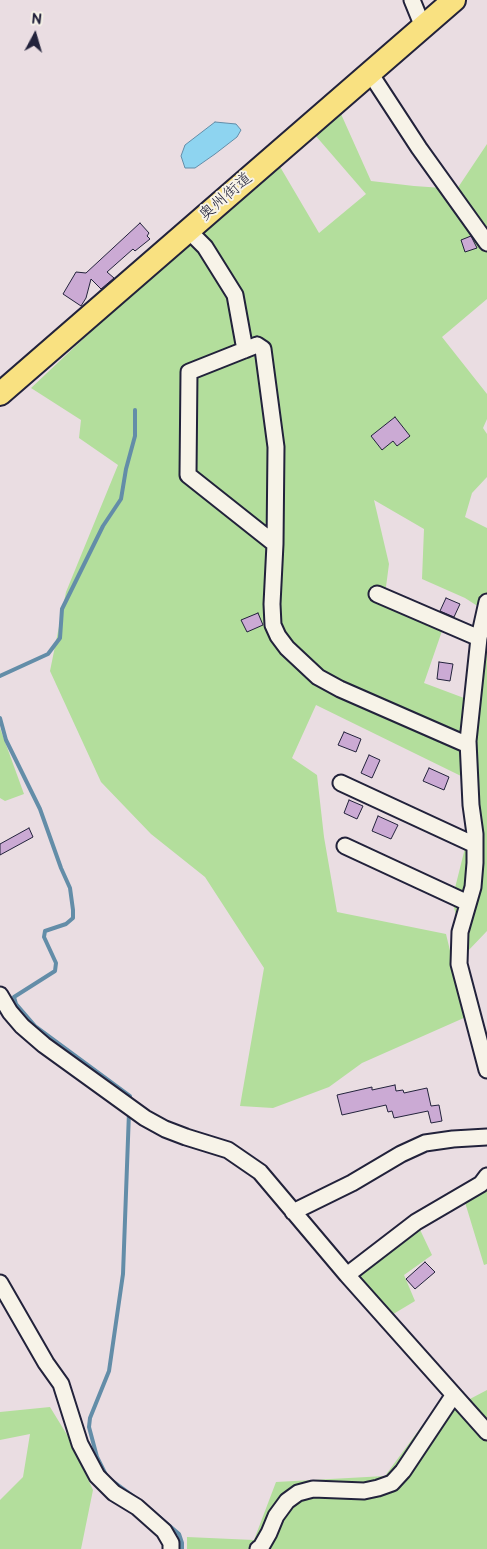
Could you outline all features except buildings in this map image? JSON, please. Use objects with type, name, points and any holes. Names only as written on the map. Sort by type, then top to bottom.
[{"type":"highway","name":"奥州街道","points":[[0,394],[454,0]]},
{"type":"street","points":[[412,0],[423,27]]},
{"type":"street","points":[[370,73],[419,148],[487,243]]},
{"type":"street","points":[[188,230],[206,247],[235,296],[245,350]]},
{"type":"street","points":[[275,544],[188,476],[189,372],[257,345],[263,349],[276,447],[275,544],[272,604],[273,624],[278,636],[287,648],[318,678],[468,745]]},
{"type":"street","points":[[377,594],[479,638]]},
{"type":"street","points":[[487,602],[479,638],[468,745],[475,844],[473,887],[460,932],[459,964],[487,1070]]},
{"type":"street","points":[[341,783],[475,844]]},
{"type":"street","points":[[345,846],[468,903]]},
{"type":"street","points":[[0,995],[10,1012],[22,1026],[44,1045],[145,1118],[165,1129],[228,1150],[260,1172],[347,1275],[487,1432]]},
{"type":"street","points":[[293,1212],[352,1183],[401,1154],[424,1143],[487,1136]]},
{"type":"street","points":[[347,1275],[416,1222],[481,1184],[487,1176]]},
{"type":"street","points":[[0,1283],[46,1363],[61,1384],[80,1444],[97,1476],[114,1493],[137,1507],[164,1531],[171,1542],[171,1549]]},
{"type":"street","points":[[258,1549],[269,1533],[276,1516],[287,1501],[298,1493],[313,1490],[364,1491],[392,1483],[403,1471],[453,1396]]},
{"type":"green space","points":[[341,114],[371,181],[457,189],[487,144],[487,299],[442,337],[487,394],[487,419],[483,428],[487,434],[487,477],[472,493],[465,517],[487,528],[487,931],[466,953],[452,900],[467,840],[461,776],[316,705],[292,758],[317,775],[324,837],[337,912],[446,934],[466,1017],[362,1063],[329,1087],[273,1108],[240,1106],[264,968],[205,877],[151,834],[101,782],[50,671],[66,592],[118,465],[79,438],[81,420],[31,388],[115,309],[279,165],[319,233],[366,194],[315,135]],"holes":[[[374,500],[424,529],[422,579],[465,598],[479,607],[464,698],[424,683],[442,631],[384,602],[389,564]]]},
{"type":"green space","points":[[0,728],[24,794],[5,801],[0,798]]},
{"type":"green space","points":[[487,1183],[487,1264],[484,1265],[464,1199]]},
{"type":"green space","points":[[414,1217],[432,1255],[404,1275],[415,1301],[390,1316],[346,1266]]},
{"type":"green space","points":[[452,1385],[468,1400],[487,1390],[487,1549],[187,1549],[187,1537],[254,1540],[276,1482],[385,1476]]},
{"type":"green space","points":[[50,1407],[69,1438],[93,1490],[81,1549],[0,1549],[0,1500],[23,1477],[30,1434],[0,1440],[0,1412]]},
{"type":"water","points":[[215,122],[236,124],[241,130],[237,137],[195,168],[185,168],[181,156],[185,145]]},
{"type":"waterway","points":[[0,676],[48,654],[60,638],[62,609],[103,526],[121,499],[126,469],[135,436],[135,410]]},
{"type":"waterway","points":[[0,718],[6,740],[40,809],[70,888],[73,910],[73,918],[66,924],[45,931],[44,937],[56,963],[55,971],[14,997],[16,1004],[35,1026],[130,1096],[129,1100]]},
{"type":"waterway","points":[[129,1112],[123,1274],[109,1371],[90,1418],[89,1427],[97,1457],[107,1477],[133,1496]]},
{"type":"waterway","points":[[151,1510],[179,1534],[182,1549]]}]
